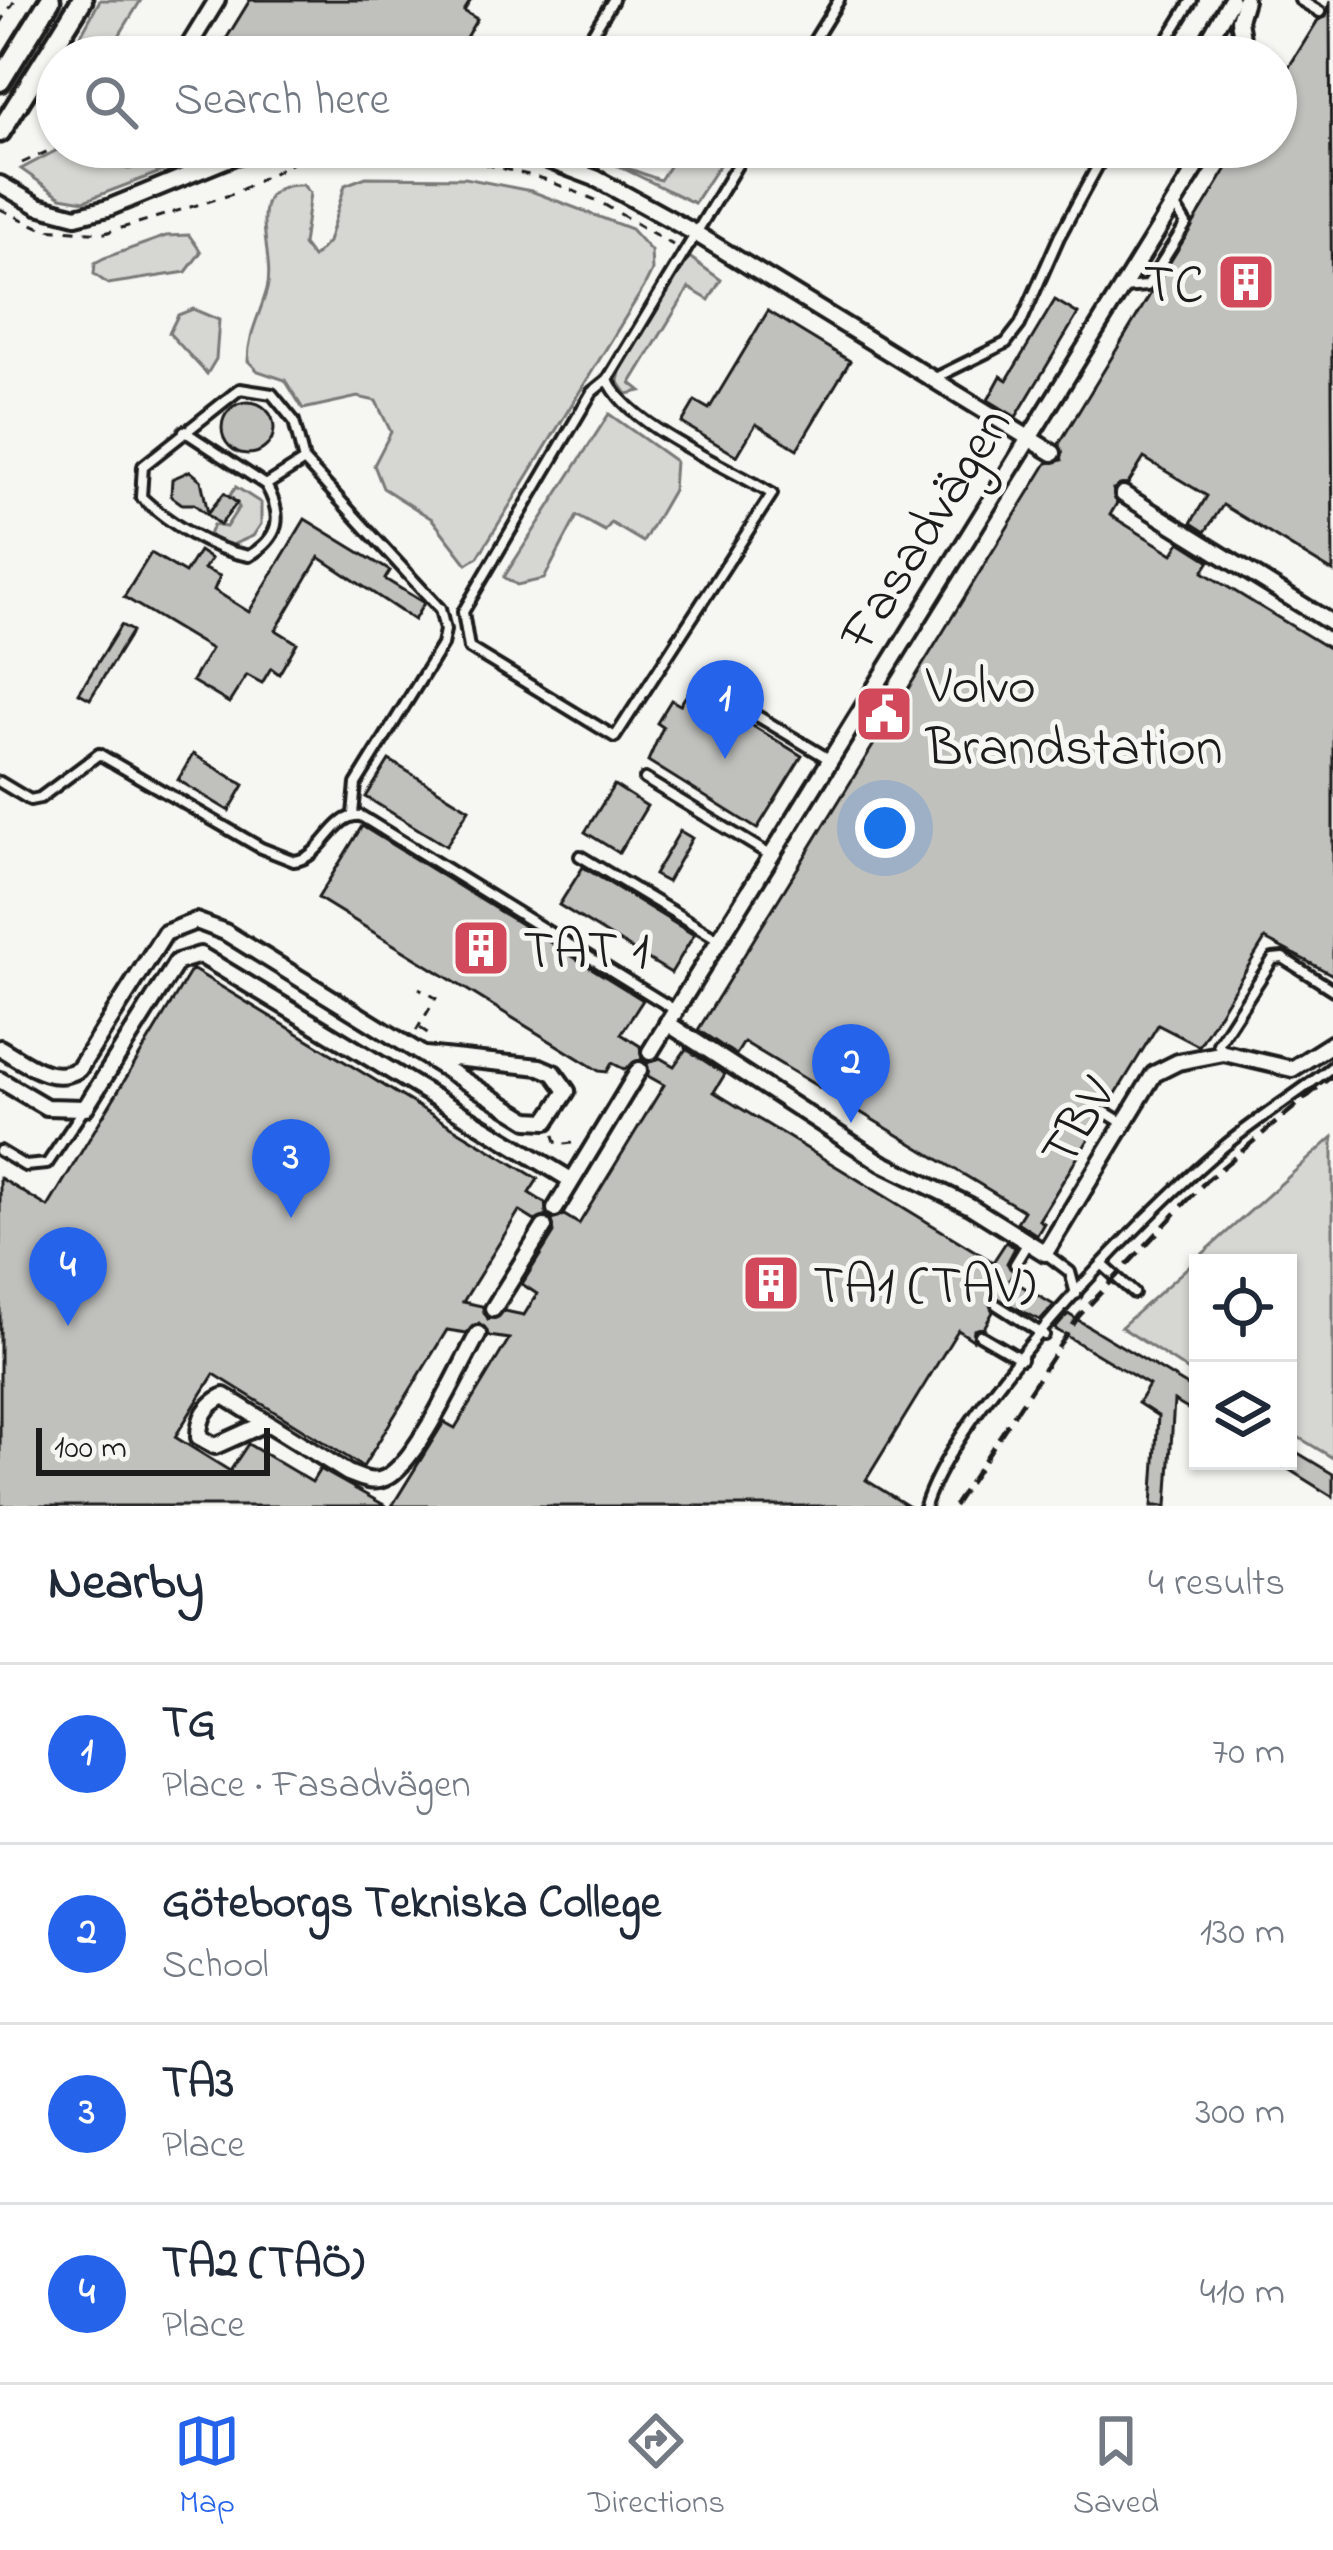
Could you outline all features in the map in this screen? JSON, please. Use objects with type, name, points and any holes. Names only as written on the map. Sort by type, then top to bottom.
[{"type":"street","points":[[0,80],[50,0]]},
{"type":"street","points":[[60,36],[82,0]]},
{"type":"street","points":[[195,36],[217,0]]},
{"type":"street","points":[[1211,36],[1231,0]]},
{"type":"street","points":[[1242,36],[1239,20],[1245,0]]},
{"type":"street","points":[[0,132],[36,74]]},
{"type":"street","points":[[0,184],[38,206],[76,215],[109,208],[209,168]]},
{"type":"street","points":[[569,168],[695,233],[1053,453]]},
{"type":"street","name":"Fasadvägen","points":[[650,1052],[1192,169]]},
{"type":"street","points":[[1123,494],[1333,624]]},
{"type":"street","points":[[0,1048],[48,1075],[67,1077],[79,1070],[165,933],[196,921],[225,932],[424,1055],[536,1123],[555,1112],[567,1091],[554,1073],[539,1067],[424,1055]]},
{"type":"street","points":[[0,1079],[46,1107],[85,1108],[177,962],[200,955],[571,1180]]},
{"type":"street","points":[[671,1017],[882,1163],[1045,1253]]},
{"type":"street","name":"TBV","points":[[1045,1253],[1154,1074],[1178,1062],[1225,1053],[1292,1069],[1333,1042]]},
{"type":"street","points":[[554,1209],[639,1070]]},
{"type":"street","points":[[493,1309],[544,1227]]},
{"type":"street","points":[[266,1423],[215,1446],[199,1437],[199,1422],[211,1402],[224,1396],[348,1474],[369,1481],[386,1478],[405,1462],[478,1334]]},
{"type":"lane","points":[[591,36],[613,0]]},
{"type":"lane","points":[[817,36],[839,0]]},
{"type":"lane","points":[[1300,0],[1319,12]]},
{"type":"lane","points":[[1170,36],[1190,3]]},
{"type":"lane","points":[[608,379],[613,391],[638,414],[772,494],[615,737],[470,648],[463,612],[592,392],[608,379],[682,249],[735,168]]},
{"type":"lane","points":[[932,380],[1006,343],[1020,325],[1098,168]]},
{"type":"lane","points":[[1119,289],[1147,286],[1186,224],[1172,201]]},
{"type":"lane","points":[[0,782],[30,800],[40,798],[99,754],[261,848],[294,861],[313,854],[352,814],[356,784],[442,645],[444,620],[424,588],[304,461],[295,421],[272,394],[240,389],[184,431],[143,466],[141,497],[161,516],[225,552],[249,556],[276,533],[279,518],[266,485],[184,431]]},
{"type":"lane","points":[[266,485],[304,461]]},
{"type":"lane","points":[[704,684],[829,759]]},
{"type":"lane","points":[[645,779],[770,855]]},
{"type":"lane","points":[[352,814],[671,1017]]},
{"type":"lane","points":[[580,856],[718,939]]},
{"type":"lane","points":[[1225,1053],[1218,1043],[1231,1014],[1265,966],[1283,958],[1333,989]]},
{"type":"lane","points":[[925,1506],[932,1485],[982,1408],[1077,1296],[1225,1145],[1333,1066]]},
{"type":"lane","points":[[0,1151],[25,1166],[47,1164],[85,1108]]},
{"type":"lane","points":[[1105,1112],[1124,1123]]},
{"type":"lane","points":[[1015,1264],[1028,1243]]},
{"type":"lane","points":[[1045,1253],[1070,1272],[1077,1296]]},
{"type":"lane","points":[[1104,1267],[1134,1293]]},
{"type":"lane","points":[[997,1305],[1044,1335]]},
{"type":"lane","points":[[980,1335],[1021,1359]]},
{"type":"path","points":[[0,24],[15,0]]},
{"type":"path","points":[[22,163],[36,156]]},
{"type":"path","points":[[0,209],[43,229],[105,233],[233,194],[283,168]]},
{"type":"path","points":[[501,168],[598,201],[682,249]]},
{"type":"path","points":[[411,1037],[436,998],[419,988]]},
{"type":"path","points":[[419,1027],[435,1038]]},
{"type":"shaded area","points":[[100,0],[141,0],[119,36],[80,36]]},
{"type":"shaded area","points":[[36,161],[36,168],[171,168],[84,201],[61,197],[21,169]]},
{"type":"shaded area","points":[[622,168],[660,180],[668,168],[717,168],[694,203]]},
{"type":"shaded area","points":[[366,177],[465,178],[531,191],[631,229],[651,251],[652,271],[644,287],[478,557],[467,564],[432,519],[383,488],[374,465],[391,432],[376,401],[358,397],[303,409],[285,380],[258,371],[248,361],[267,289],[264,222],[271,195],[283,187],[303,185],[310,193],[303,245],[313,258],[328,242],[345,185]]},
{"type":"shaded area","points":[[189,235],[201,252],[186,272],[108,284],[94,274],[95,263],[104,258],[166,236]]},
{"type":"shaded area","points":[[688,256],[721,280],[709,300],[689,288],[631,383],[641,391],[627,394],[618,381],[621,368]]},
{"type":"shaded area","points":[[193,309],[219,320],[216,359],[207,374],[169,333],[178,315]]},
{"type":"shaded area","points":[[609,414],[675,461],[673,490],[643,542],[611,523],[605,531],[577,516],[544,579],[517,585],[504,577]]},
{"type":"shaded area","points":[[236,487],[261,503],[261,524],[253,536],[230,546],[209,535],[213,525],[226,527],[239,507],[230,495]]},
{"type":"shaded area","points":[[1333,1137],[1333,1458],[1297,1436],[1297,1254],[1202,1254]]},
{"type":"shaded area","points":[[1189,1266],[1189,1371],[1121,1327]]},
{"type":"building","points":[[250,0],[471,0],[464,11],[477,19],[467,36],[228,36]]},
{"type":"building","points":[[1330,0],[1333,572],[1223,505],[1205,532],[1191,523],[1207,496],[1144,458],[1128,484],[1113,489],[1117,503],[1110,515],[1173,554],[1180,542],[1210,561],[1203,572],[1333,651],[1333,975],[1265,939],[1199,1046],[1158,1025],[1109,1105],[1097,1109],[1101,1119],[1039,1220],[1044,1223],[1037,1235],[1017,1222],[1024,1211],[744,1042],[736,1055],[698,1030],[1047,463],[1062,460],[1059,444],[1227,168],[1297,168],[1297,54],[1318,20],[1326,17]]},
{"type":"building","points":[[1055,300],[1078,314],[1016,417],[988,400],[1001,376],[1007,380]]},
{"type":"building","points":[[768,311],[850,361],[797,449],[756,424],[737,456],[682,423],[695,401],[709,409]]},
{"type":"building","points":[[248,402],[266,410],[274,428],[266,446],[248,454],[230,446],[222,428],[230,410]]},
{"type":"building","points":[[190,471],[201,480],[208,513],[224,493],[237,503],[220,525],[194,504],[182,504],[171,496],[172,479]]},
{"type":"building","points":[[305,519],[390,571],[385,579],[424,603],[414,620],[319,557],[276,630],[297,643],[279,674],[271,668],[262,683],[247,675],[229,703],[192,681],[211,649],[124,597],[151,553],[185,573],[199,551],[211,559],[204,569],[220,576],[214,590],[249,612]]},
{"type":"building","points":[[121,625],[132,631],[90,699],[79,693]]},
{"type":"building","points":[[691,688],[802,756],[757,829],[648,761],[663,727],[657,723],[671,700],[680,705]]},
{"type":"building","points":[[193,754],[244,785],[229,811],[178,780]]},
{"type":"building","points":[[389,760],[469,809],[446,846],[366,797]]},
{"type":"building","points":[[614,785],[647,806],[619,853],[585,832]]},
{"type":"building","name":"TAT 1","points":[[362,826],[643,1000],[621,1034],[640,1046],[642,1059],[624,1069],[612,1063],[607,1072],[599,1071],[318,898]]},
{"type":"building","points":[[680,831],[692,838],[667,882],[654,875]]},
{"type":"building","points":[[583,867],[694,935],[671,973],[559,905]]},
{"type":"building","points":[[192,969],[538,1179],[529,1193],[545,1203],[547,1216],[535,1221],[519,1211],[463,1302],[482,1306],[488,1319],[505,1311],[524,1315],[537,1294],[522,1284],[554,1233],[552,1220],[564,1215],[579,1224],[664,1085],[648,1076],[647,1063],[660,1058],[674,1066],[686,1049],[725,1074],[714,1092],[993,1262],[1006,1242],[1015,1248],[1007,1263],[1014,1272],[1010,1279],[1054,1305],[1040,1320],[994,1297],[989,1303],[993,1312],[984,1328],[974,1330],[973,1340],[958,1330],[866,1480],[908,1506],[392,1506],[444,1422],[455,1428],[509,1339],[489,1336],[479,1323],[466,1333],[447,1330],[363,1467],[214,1374],[175,1437],[230,1471],[248,1444],[312,1482],[320,1469],[386,1506],[0,1506],[0,1178],[48,1207]]},
{"type":"building","points":[[1068,1314],[1189,1387],[1189,1410],[1174,1401],[1167,1506],[1152,1506],[1158,1416],[1138,1403],[1149,1385],[1055,1329]]},
{"type":"building","points":[[1297,1452],[1333,1474],[1333,1497],[1290,1470],[1297,1470]]},
{"type":"railway","points":[[954,1506],[1079,1316],[1206,1181],[1333,1075]]},
{"type":"place","name":"TC","points":[[1246,282]]},
{"type":"place","name":"Volvo Brandstation","points":[[884,714]]},
{"type":"place","name":"TG","points":[[725,759]]},
{"type":"place","name":"TAT 1","points":[[481,948]]},
{"type":"place","name":"Göteborgs Tekniska College","points":[[851,1123]]},
{"type":"place","name":"TA3","points":[[291,1218]]},
{"type":"place","name":"TA1 (TAV)","points":[[771,1283]]},
{"type":"place","name":"TA2 (TAÖ)","points":[[68,1326]]}]
